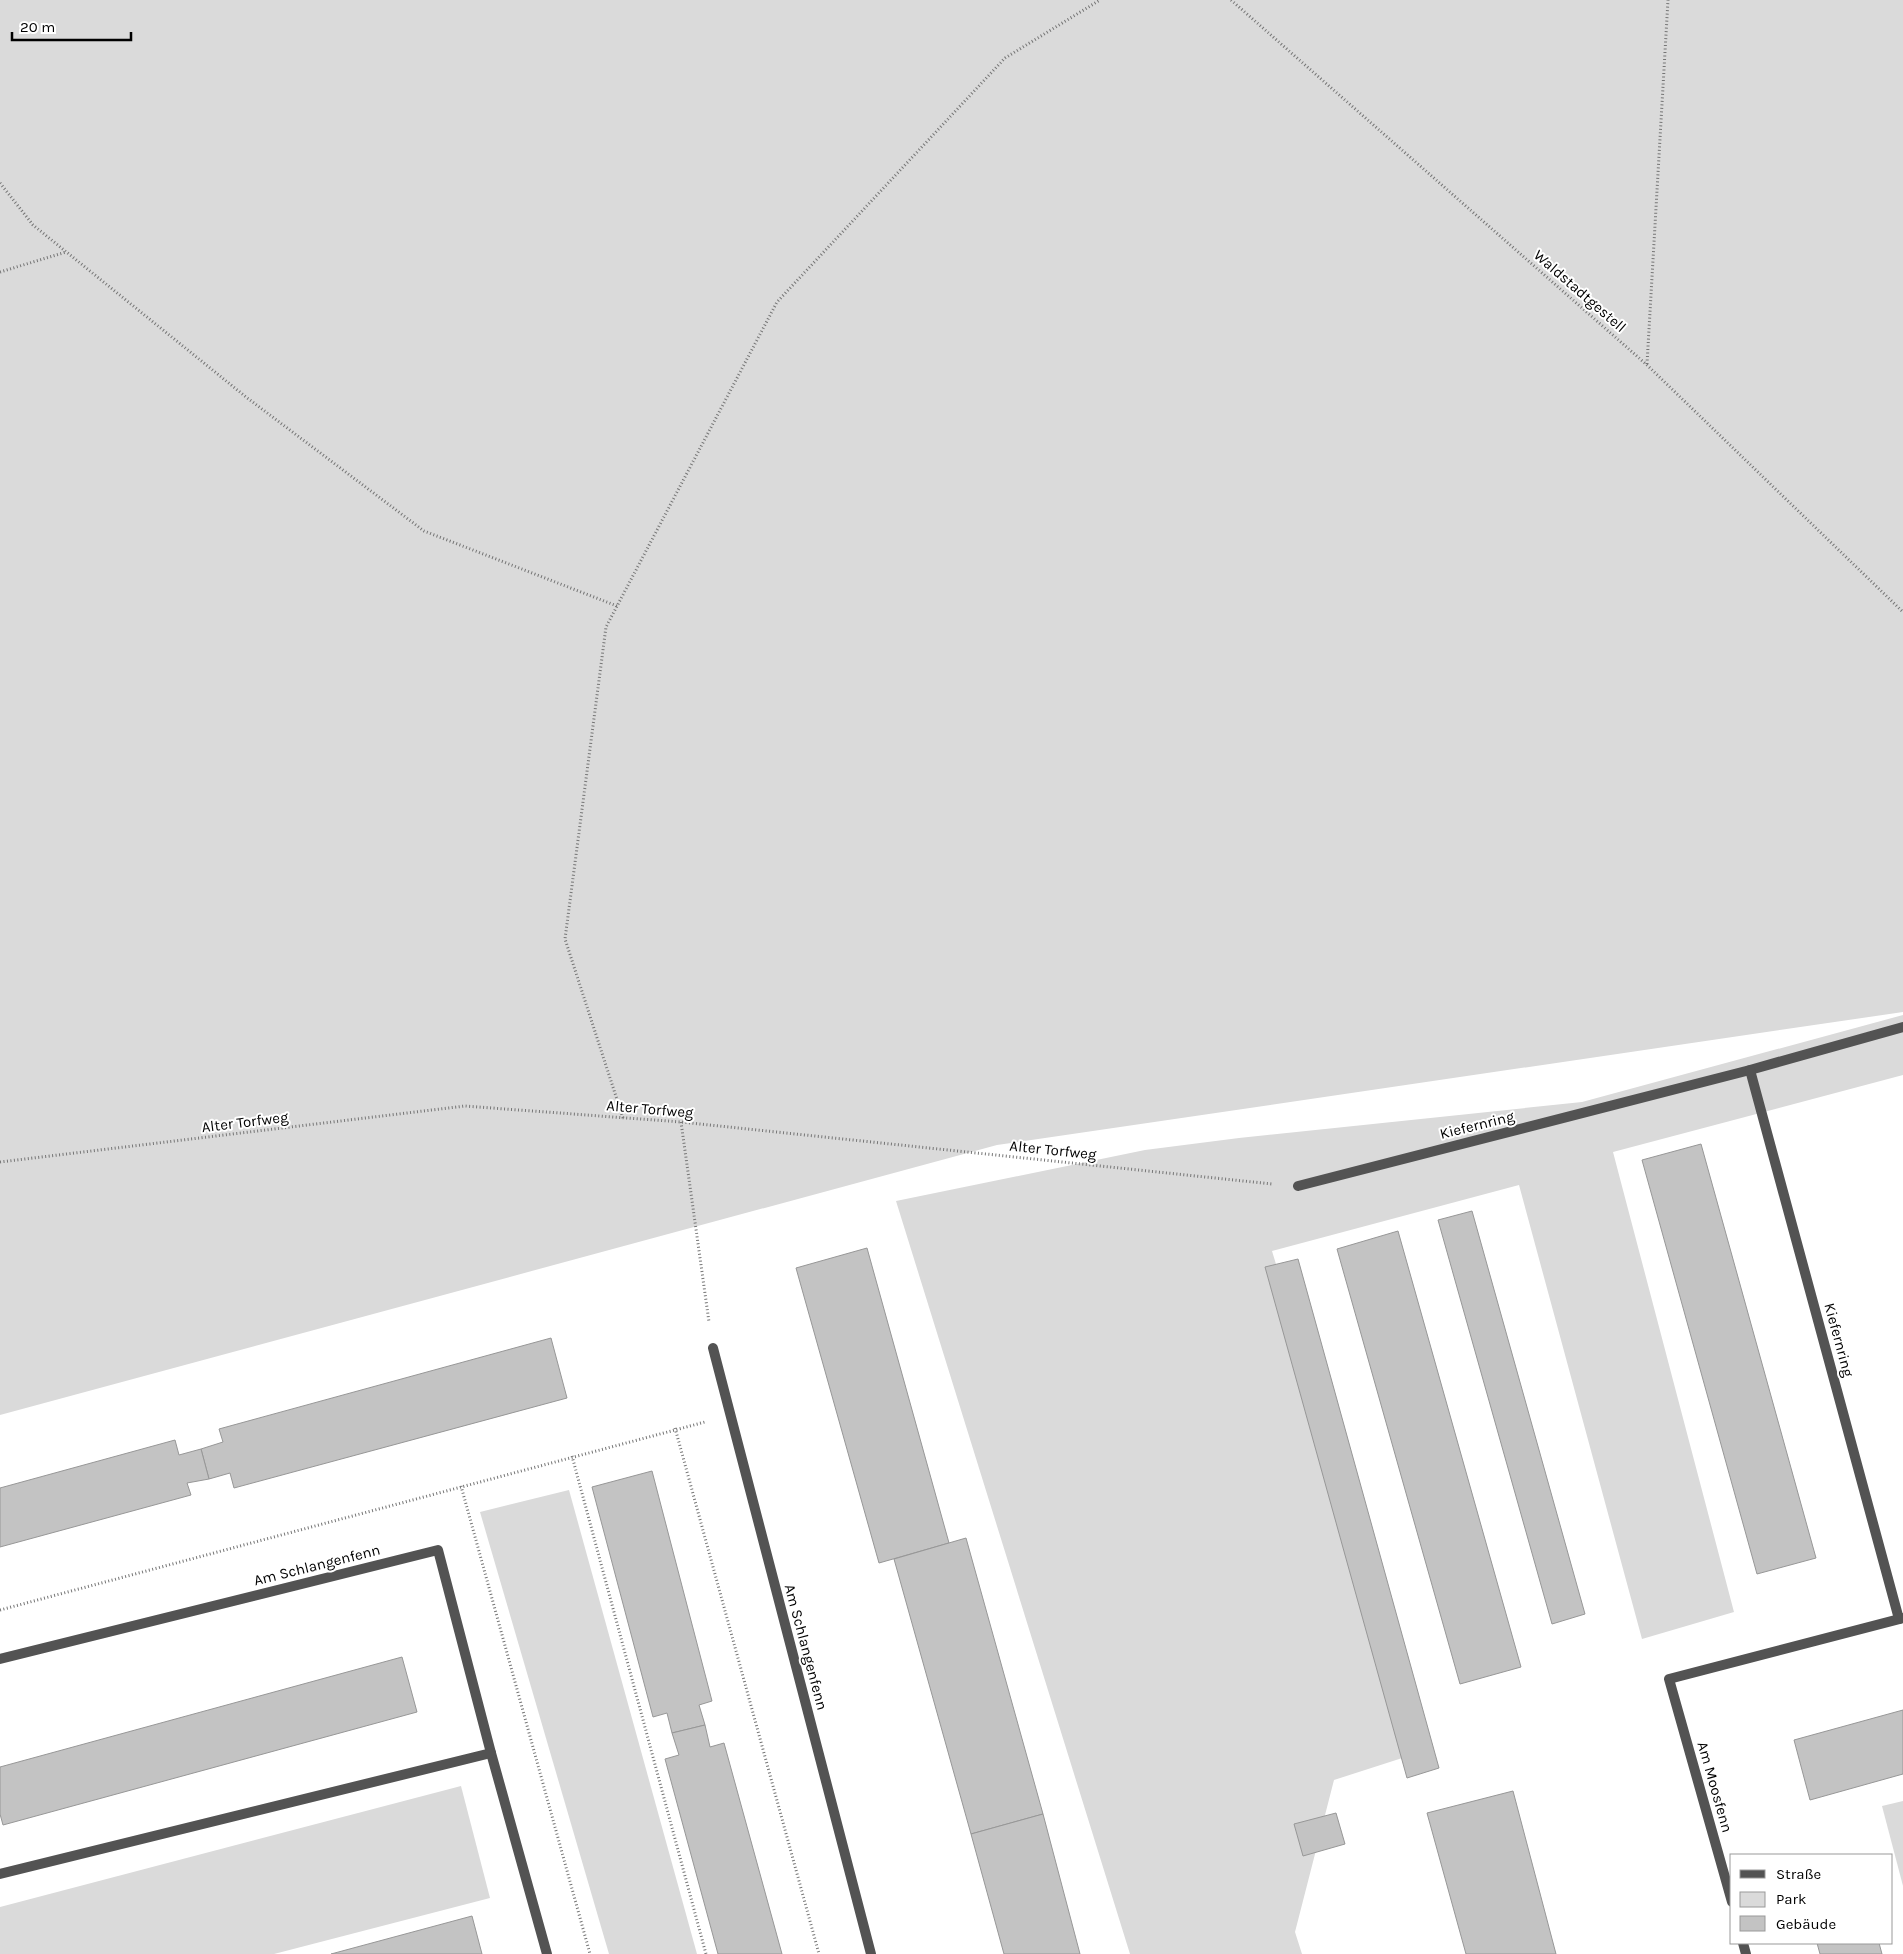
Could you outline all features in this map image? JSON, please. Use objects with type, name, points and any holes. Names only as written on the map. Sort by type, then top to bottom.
[{"type":"street","name":"Kiefernring","points":[[1298,1186],[1750,1070],[1903,1027]]},
{"type":"street","name":"Kiefernring","points":[[1670,1679],[1901,1618],[1750,1070]]},
{"type":"street","name":"Am Schlangenfenn","points":[[713,1348],[871,1954]]},
{"type":"street","name":"Am Schlangenfenn","points":[[0,1660],[438,1550],[491,1753],[547,1954]]},
{"type":"street","name":"Am Moosfenn","points":[[1670,1679],[1730,1895]]},
{"type":"street","points":[[0,1874],[491,1753]]},
{"type":"path","points":[[623,1118],[565,939],[606,627],[777,302],[1005,58],[1100,0]]},
{"type":"path","name":"Waldstadtgestell","points":[[1231,0],[1647,365],[1903,612]]},
{"type":"path","points":[[1647,365],[1668,0]]},
{"type":"path","points":[[0,183],[34,225],[246,396],[424,531],[617,606]]},
{"type":"path","points":[[0,272],[67,252]]},
{"type":"path","name":"Alter Torfweg","points":[[0,1162],[465,1106],[681,1122],[1298,1186]]},
{"type":"path","points":[[681,1122],[713,1348]]},
{"type":"path","points":[[0,1610],[675,1428],[730,1416]]},
{"type":"path","points":[[675,1428],[819,1954]]},
{"type":"path","points":[[572,1456],[706,1954]]},
{"type":"path","points":[[461,1486],[590,1954]]},
{"type":"green space","points":[[0,0],[1903,0],[1903,1012],[997,1145],[0,1415]]},
{"type":"green space","points":[[1903,1015],[1903,1075],[1613,1152],[1734,1612],[1642,1639],[1519,1185],[1272,1251],[1424,1751],[1334,1780],[1295,1932],[1302,1954],[1130,1954],[896,1201],[1145,1150],[1239,1138],[1582,1102]]},
{"type":"green space","points":[[569,1490],[697,1954],[609,1954],[480,1512]]},
{"type":"green space","points":[[461,1786],[490,1898],[274,1954],[0,1954],[0,1907]]},
{"type":"green space","points":[[1903,1801],[1903,1886],[1882,1806]]},
{"type":"building","points":[[1701,1144],[1816,1558],[1757,1574],[1642,1160]]},
{"type":"building","points":[[1472,1211],[1585,1614],[1552,1624],[1438,1220]]},
{"type":"building","points":[[1398,1231],[1521,1667],[1460,1684],[1337,1249]]},
{"type":"building","points":[[867,1248],[949,1543],[879,1563],[796,1268]]},
{"type":"building","points":[[1298,1259],[1439,1768],[1407,1778],[1265,1267]]},
{"type":"building","points":[[551,1338],[567,1398],[234,1488],[230,1473],[209,1479],[201,1449],[223,1442],[219,1429]]},
{"type":"building","points":[[175,1440],[179,1455],[201,1449],[209,1479],[187,1483],[191,1495],[0,1547],[0,1488]]},
{"type":"building","points":[[652,1471],[712,1701],[699,1705],[705,1725],[672,1733],[667,1713],[653,1717],[592,1487]]},
{"type":"building","points":[[966,1538],[1043,1814],[971,1834],[894,1559]]},
{"type":"building","points":[[402,1657],[417,1712],[3,1825],[0,1814],[0,1767]]},
{"type":"building","points":[[1903,1710],[1903,1774],[1810,1800],[1794,1740]]},
{"type":"building","points":[[705,1725],[710,1747],[724,1743],[782,1954],[718,1954],[665,1759],[679,1755],[672,1733]]},
{"type":"building","points":[[1513,1791],[1556,1954],[1466,1954],[1427,1813]]},
{"type":"building","points":[[1336,1813],[1345,1844],[1303,1856],[1294,1824]]},
{"type":"building","points":[[1043,1814],[1080,1954],[1004,1954],[971,1834]]},
{"type":"building","points":[[472,1916],[482,1954],[331,1954]]},
{"type":"building","points":[[1817,1944],[1879,1944],[1882,1954],[1820,1954]]}]
